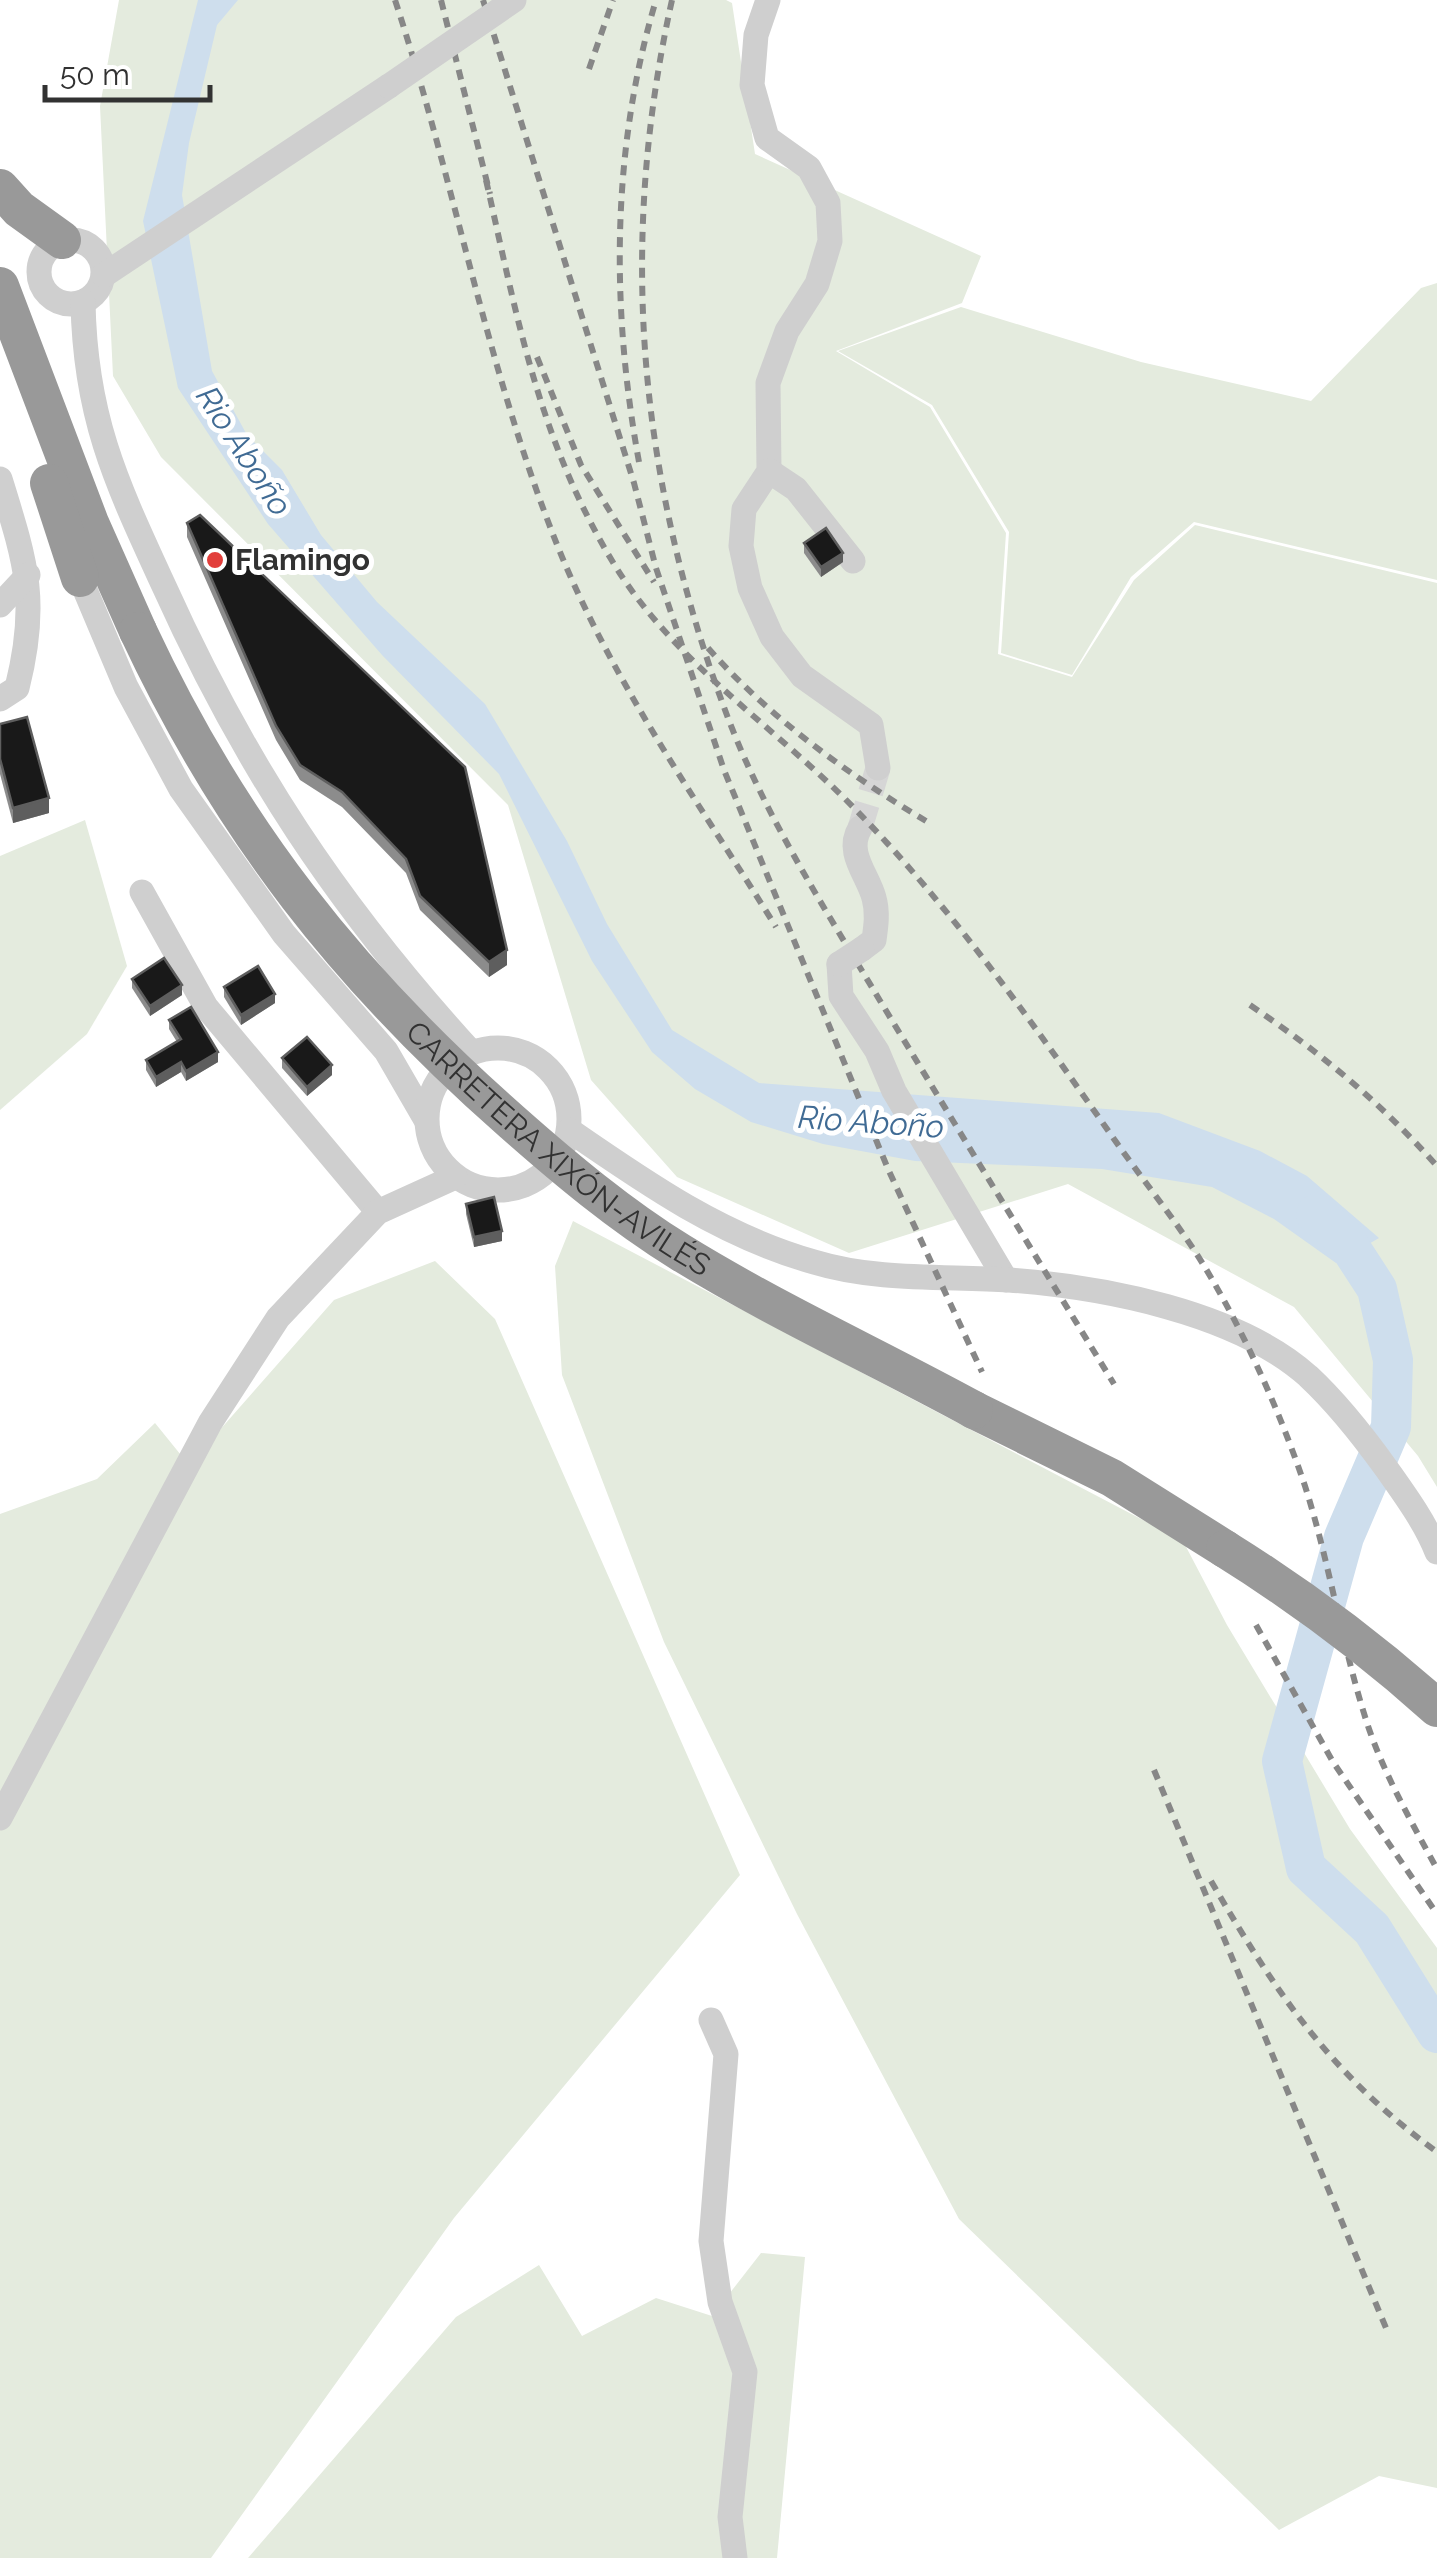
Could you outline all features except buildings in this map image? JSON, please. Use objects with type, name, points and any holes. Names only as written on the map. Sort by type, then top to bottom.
[{"type":"highway","points":[[0,188],[18,209],[62,240]]},
{"type":"highway","name":"CARRETERA XIXÓN-AVILÉS","points":[[0,286],[90,524],[138,631],[202,756],[250,830],[353,969],[436,1056],[562,1166],[679,1251],[974,1410],[1112,1478],[1355,1637],[1437,1708]]},
{"type":"highway","points":[[0,328],[80,578]]},
{"type":"street","points":[[104,275],[92,246],[83,241],[62,240],[45,252],[40,282],[62,303],[83,302],[97,292],[104,275],[514,0]]},
{"type":"street","points":[[768,0],[756,35],[752,85],[767,138],[810,168],[828,202],[830,242],[817,284],[787,331],[768,382],[770,471],[744,509],[741,546],[750,588],[772,637],[802,676],[871,725],[878,768]]},
{"type":"street","points":[[83,302],[84,359],[98,434],[216,697],[328,882],[398,972],[471,1052]]},
{"type":"street","points":[[770,471],[796,489],[852,561]]},
{"type":"street","points":[[0,480],[28,575],[31,610],[11,658],[17,688],[0,699]]},
{"type":"street","points":[[0,605],[28,575]]},
{"type":"street","points":[[80,578],[126,687],[181,789],[284,934],[386,1051],[426,1120],[440,1161],[456,1177],[478,1188],[502,1190],[526,1185],[554,1162],[569,1130],[568,1100],[554,1073],[530,1054],[501,1046],[471,1052],[452,1063],[438,1079],[426,1120]]},
{"type":"street","points":[[860,828],[855,848],[874,896],[877,918],[874,940],[839,964],[841,996],[877,1051],[894,1091],[1006,1280]]},
{"type":"street","points":[[142,892],[206,1007],[378,1212]]},
{"type":"street","points":[[569,1130],[680,1206],[814,1262],[858,1272],[1006,1280],[1132,1298],[1218,1324],[1306,1375],[1361,1434],[1407,1497],[1437,1552]]},
{"type":"street","points":[[0,1818],[210,1423],[278,1318],[378,1212],[456,1177]]},
{"type":"street","points":[[711,2020],[726,2054],[711,2241],[720,2302],[745,2372],[730,2517],[735,2558]]},
{"type":"shaded area","points":[[119,0],[726,0],[732,3],[755,154],[981,256],[962,303],[836,351],[930,407],[1006,533],[998,654],[1072,677],[1134,580],[1195,525],[1437,583],[1437,1487],[1418,1456],[1294,1307],[1068,1184],[849,1253],[677,1177],[591,1080],[508,805],[161,457],[113,376],[100,106]]},
{"type":"shaded area","points":[[1437,283],[1437,580],[1194,522],[1131,577],[1072,675],[1001,653],[1009,532],[932,405],[838,351],[961,307],[1141,362],[1311,401],[1421,288]]},
{"type":"shaded area","points":[[85,820],[127,966],[87,1034],[0,1110],[0,856]]},
{"type":"shaded area","points":[[573,1221],[1183,1541],[1227,1625],[1350,1829],[1437,1948],[1437,2488],[1379,2476],[1279,2530],[959,2219],[797,1914],[664,1642],[562,1375],[555,1266]]},
{"type":"shaded area","points":[[435,1261],[495,1319],[740,1875],[454,2218],[211,2558],[0,2558],[0,1514],[97,1479],[155,1423],[189,1465],[334,1300]]},
{"type":"shaded area","points":[[761,2253],[805,2257],[777,2558],[248,2558],[456,2317],[539,2265],[582,2336],[656,2298],[712,2316]]},
{"type":"water","points":[[198,0],[238,0],[217,25],[189,143],[182,195],[212,371],[247,435],[282,470],[321,535],[377,602],[485,704],[567,841],[607,924],[672,1030],[759,1083],[1159,1113],[1260,1151],[1307,1176],[1379,1238],[1336,1263],[1274,1219],[1212,1187],[1102,1169],[915,1161],[823,1144],[751,1122],[695,1089],[652,1052],[592,961],[499,774],[382,655],[268,524],[178,388],[143,221]]},
{"type":"waterway","name":"Rio Aboño","points":[[1316,1214],[1344,1238],[1377,1289],[1393,1360],[1391,1427],[1344,1537],[1282,1761],[1306,1868],[1372,1929],[1437,2033]]},
{"type":"tunnel","points":[[860,828],[878,768]]},
{"type":"railway","points":[[395,0],[506,395],[571,578],[652,731],[776,927]]},
{"type":"railway","points":[[441,0],[490,194]]},
{"type":"railway","points":[[483,0],[634,483],[656,568],[724,770],[888,1169],[982,1372]]},
{"type":"railway","points":[[589,69],[613,0]]},
{"type":"railway","points":[[639,462],[624,346],[620,230],[630,114],[656,0]]},
{"type":"railway","points":[[672,0],[655,92],[645,183],[642,273],[646,363],[657,452],[674,541],[698,630],[743,755],[799,864],[1114,1384]]},
{"type":"railway","points":[[486,180],[520,329],[549,425],[588,518],[614,564],[666,633],[857,811],[927,888],[1054,1054],[1184,1236],[1221,1295],[1261,1375],[1305,1486],[1375,1745],[1437,1869]]},
{"type":"railway","points":[[537,357],[581,465],[654,582]]},
{"type":"railway","points":[[708,648],[757,698],[810,743],[926,821]]},
{"type":"railway","points":[[1250,1005],[1349,1080],[1437,1166]]},
{"type":"railway","points":[[1256,1625],[1333,1762],[1437,1914]]},
{"type":"railway","points":[[1154,1770],[1386,2328]]},
{"type":"railway","points":[[1211,1881],[1259,1960],[1309,2030],[1366,2093],[1437,2152]]},
{"type":"place","name":"Flamingo","points":[[215,560]]}]
